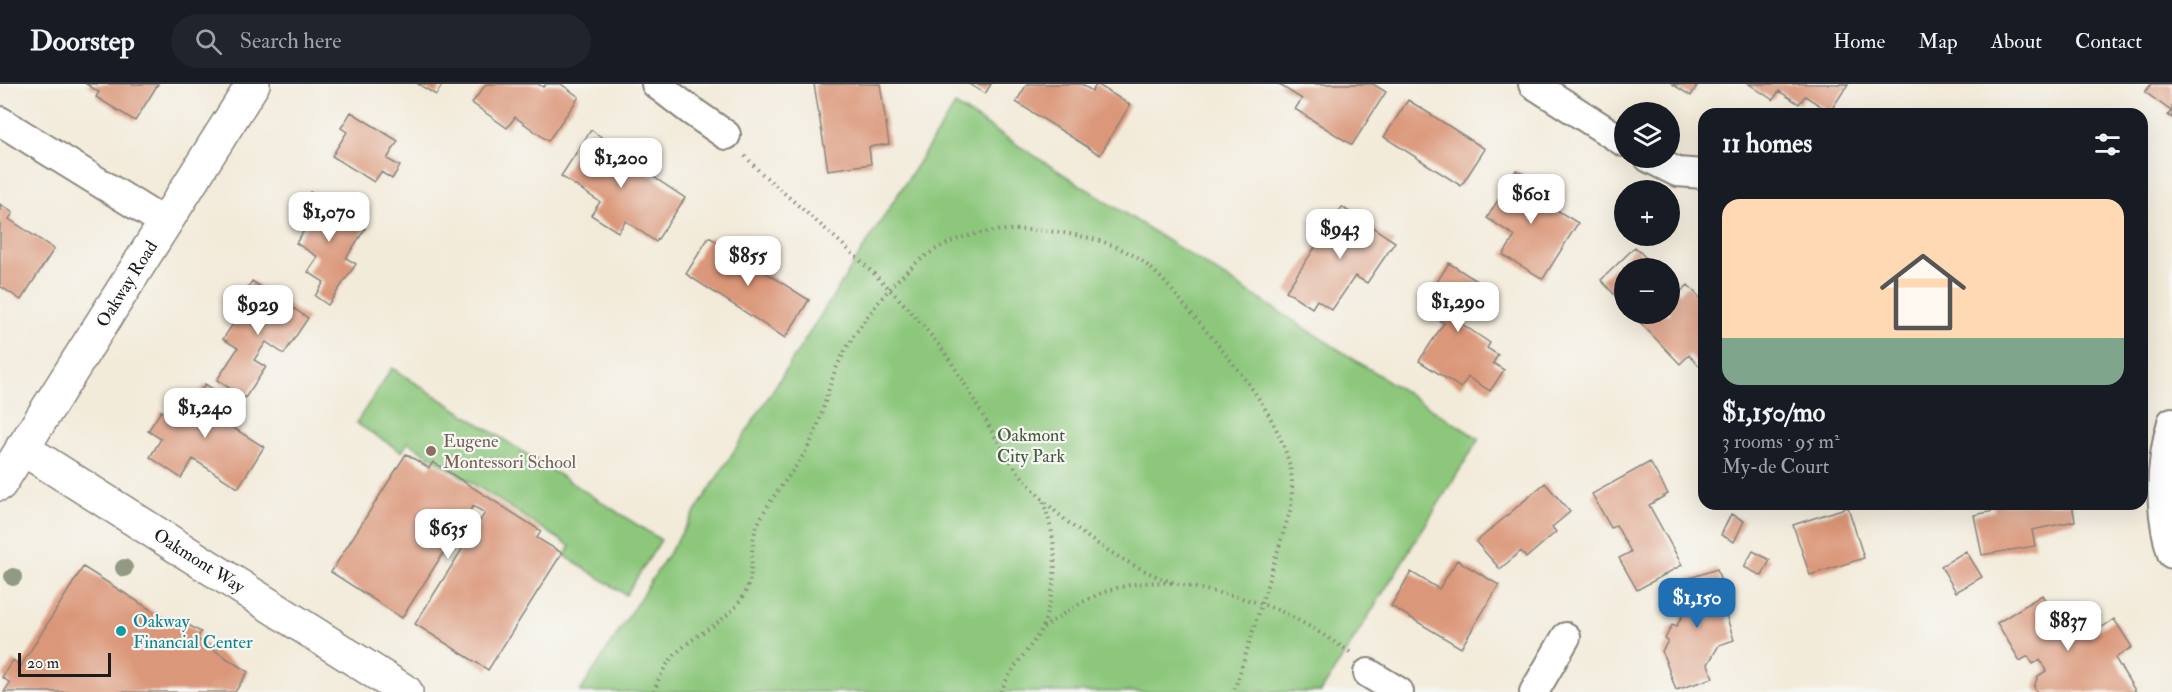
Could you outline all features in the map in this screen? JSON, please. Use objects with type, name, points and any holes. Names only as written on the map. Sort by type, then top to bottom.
[{"type":"main road","name":"Oakway Road","points":[[0,484],[253,84]]},
{"type":"main road","name":"Oakmont Way","points":[[22,448],[406,692]]},
{"type":"street","points":[[656,84],[726,135]]},
{"type":"street","points":[[1533,84],[1614,136]]},
{"type":"street","points":[[0,121],[165,223]]},
{"type":"street","points":[[1669,168],[1677,172],[1698,174]]},
{"type":"street","points":[[2172,422],[2163,489],[2163,515],[2172,554]]},
{"type":"street","points":[[1534,692],[1566,637]]},
{"type":"street","points":[[1368,673],[1399,692]]},
{"type":"path","points":[[726,135],[759,171],[875,274],[940,346],[959,373],[1007,455],[1024,478],[1061,516],[1098,544],[1140,567],[1177,583],[1262,604],[1299,620],[1357,657],[1365,664],[1368,673]]},
{"type":"path","points":[[654,692],[657,681],[671,658],[681,648],[716,625],[738,605],[744,595],[751,576],[753,540],[758,524],[809,446],[835,371],[849,344],[889,289],[913,264],[945,243],[982,231],[1001,230],[1053,231],[1078,235],[1124,251],[1151,268],[1185,306],[1262,404],[1283,444],[1290,468],[1291,508],[1234,692]]},
{"type":"path","points":[[1001,692],[1012,669],[1042,628],[1053,590],[1056,563],[1053,530],[1040,495]]},
{"type":"path","points":[[1042,628],[1088,599],[1122,585],[1146,582],[1177,583]]},
{"type":"green space","name":"Oakmont City Park","points":[[955,105],[1479,439],[1321,692],[580,692]]},
{"type":"green space","points":[[392,368],[661,540],[626,595],[565,556],[570,546],[408,442],[402,452],[356,423]]},
{"type":"building","points":[[86,84],[158,84],[135,121],[96,97],[99,92]]},
{"type":"building","points":[[418,84],[443,84],[436,95]]},
{"type":"building","points":[[486,84],[538,84],[543,87],[546,84],[561,84],[579,97],[548,141],[515,117],[507,128],[472,103]]},
{"type":"building","points":[[814,84],[880,84],[889,144],[869,147],[871,164],[828,170]]},
{"type":"building","points":[[969,84],[991,84],[985,94]]},
{"type":"building","points":[[1027,84],[1081,84],[1092,91],[1097,84],[1130,105],[1100,155],[1016,102]]},
{"type":"building","points":[[1278,84],[1373,84],[1386,92],[1352,145],[1295,109],[1302,99]]},
{"type":"building","points":[[1672,84],[1698,84],[1691,96]]},
{"type":"building","points":[[1749,84],[1848,84],[1833,108],[1824,108],[1805,96],[1799,104],[1779,91],[1773,100]]},
{"type":"building","points":[[2151,84],[2172,84],[2172,118],[2168,115],[2171,111],[2145,92]]},
{"type":"building","points":[[1408,100],[1485,149],[1461,186],[1384,137]]},
{"type":"building","points":[[351,112],[398,141],[387,159],[400,166],[392,179],[381,172],[374,182],[332,156],[347,132],[341,128]]},
{"type":"building","points":[[591,130],[624,152],[618,160],[640,174],[643,170],[685,198],[656,242],[626,221],[618,232],[591,215],[600,202],[561,176]]},
{"type":"building","points":[[1516,170],[1549,190],[1542,201],[1578,223],[1543,279],[1503,255],[1515,236],[1487,218]]},
{"type":"building","points":[[310,192],[333,207],[336,203],[361,219],[357,224],[365,229],[346,258],[356,264],[328,305],[315,296],[324,282],[308,272],[318,257],[296,243],[310,222],[297,213]]},
{"type":"building","points":[[0,204],[13,213],[9,219],[54,249],[21,300],[0,286]]},
{"type":"building","points":[[1342,207],[1395,242],[1367,283],[1355,276],[1332,310],[1317,300],[1312,308],[1286,291]]},
{"type":"building","points":[[709,237],[809,300],[785,338],[686,274]]},
{"type":"building","points":[[1635,247],[1646,258],[1624,258]]},
{"type":"building","points":[[1449,263],[1483,285],[1459,322],[1490,343],[1487,348],[1498,355],[1493,363],[1504,370],[1490,391],[1468,377],[1461,388],[1419,361],[1444,323],[1420,308]]},
{"type":"building","points":[[1614,267],[1614,294],[1601,280]]},
{"type":"building","points":[[252,281],[308,318],[284,354],[266,342],[254,360],[266,367],[245,398],[217,380],[238,348],[223,339],[241,312],[234,308]]},
{"type":"building","points":[[1688,285],[1698,296],[1698,365],[1689,355],[1680,364],[1642,324],[1680,324],[1680,292]]},
{"type":"building","points":[[205,384],[239,406],[227,424],[264,447],[238,488],[193,459],[181,478],[150,457],[161,439],[148,431],[161,411],[166,413],[170,407],[179,413],[185,404],[190,408]]},
{"type":"building","points":[[406,454],[429,468],[433,462],[541,531],[537,538],[562,553],[488,670],[415,624],[485,513],[473,506],[402,618],[331,572]]},
{"type":"building","points":[[1650,462],[1668,494],[1649,505],[1682,565],[1637,590],[1619,558],[1631,552],[1616,525],[1611,528],[1592,494]]},
{"type":"building","points":[[1545,483],[1570,512],[1552,527],[1556,532],[1526,558],[1521,551],[1500,569],[1476,542]]},
{"type":"building","points":[[1839,510],[1849,510],[1864,558],[1810,575],[1793,525]]},
{"type":"building","points":[[2073,510],[2075,521],[2032,530],[2035,546],[1982,555],[1974,515],[1994,511]]},
{"type":"building","points":[[1731,514],[1744,521],[1734,542],[1721,535]]},
{"type":"building","points":[[1753,551],[1770,560],[1762,576],[1744,567]]},
{"type":"building","points":[[1966,551],[1982,577],[1956,592],[1941,566]]},
{"type":"building","points":[[1457,560],[1499,585],[1461,648],[1391,606],[1411,572],[1439,589]]},
{"type":"building","name":"Oakway Financial Center","points":[[83,567],[181,629],[185,623],[201,632],[197,639],[248,672],[235,692],[4,692],[10,683],[2,677],[13,660],[21,666]]},
{"type":"building","points":[[1717,569],[1727,601],[1722,602],[1734,640],[1719,645],[1708,664],[1713,678],[1676,690],[1662,651],[1668,641],[1665,639],[1672,625],[1676,627],[1682,617],[1671,584]]},
{"type":"building","points":[[2042,595],[2069,639],[2094,624],[2098,630],[2114,619],[2132,647],[2115,658],[2136,692],[2037,692],[2034,687],[2038,676],[2046,671],[2040,660],[2033,664],[2028,656],[2020,661],[1997,623]]},
{"type":"place","name":"Eugene Montessori School","points":[[431,451]]},
{"type":"place","name":"Oakway Financial Center","points":[[121,631]]}]
